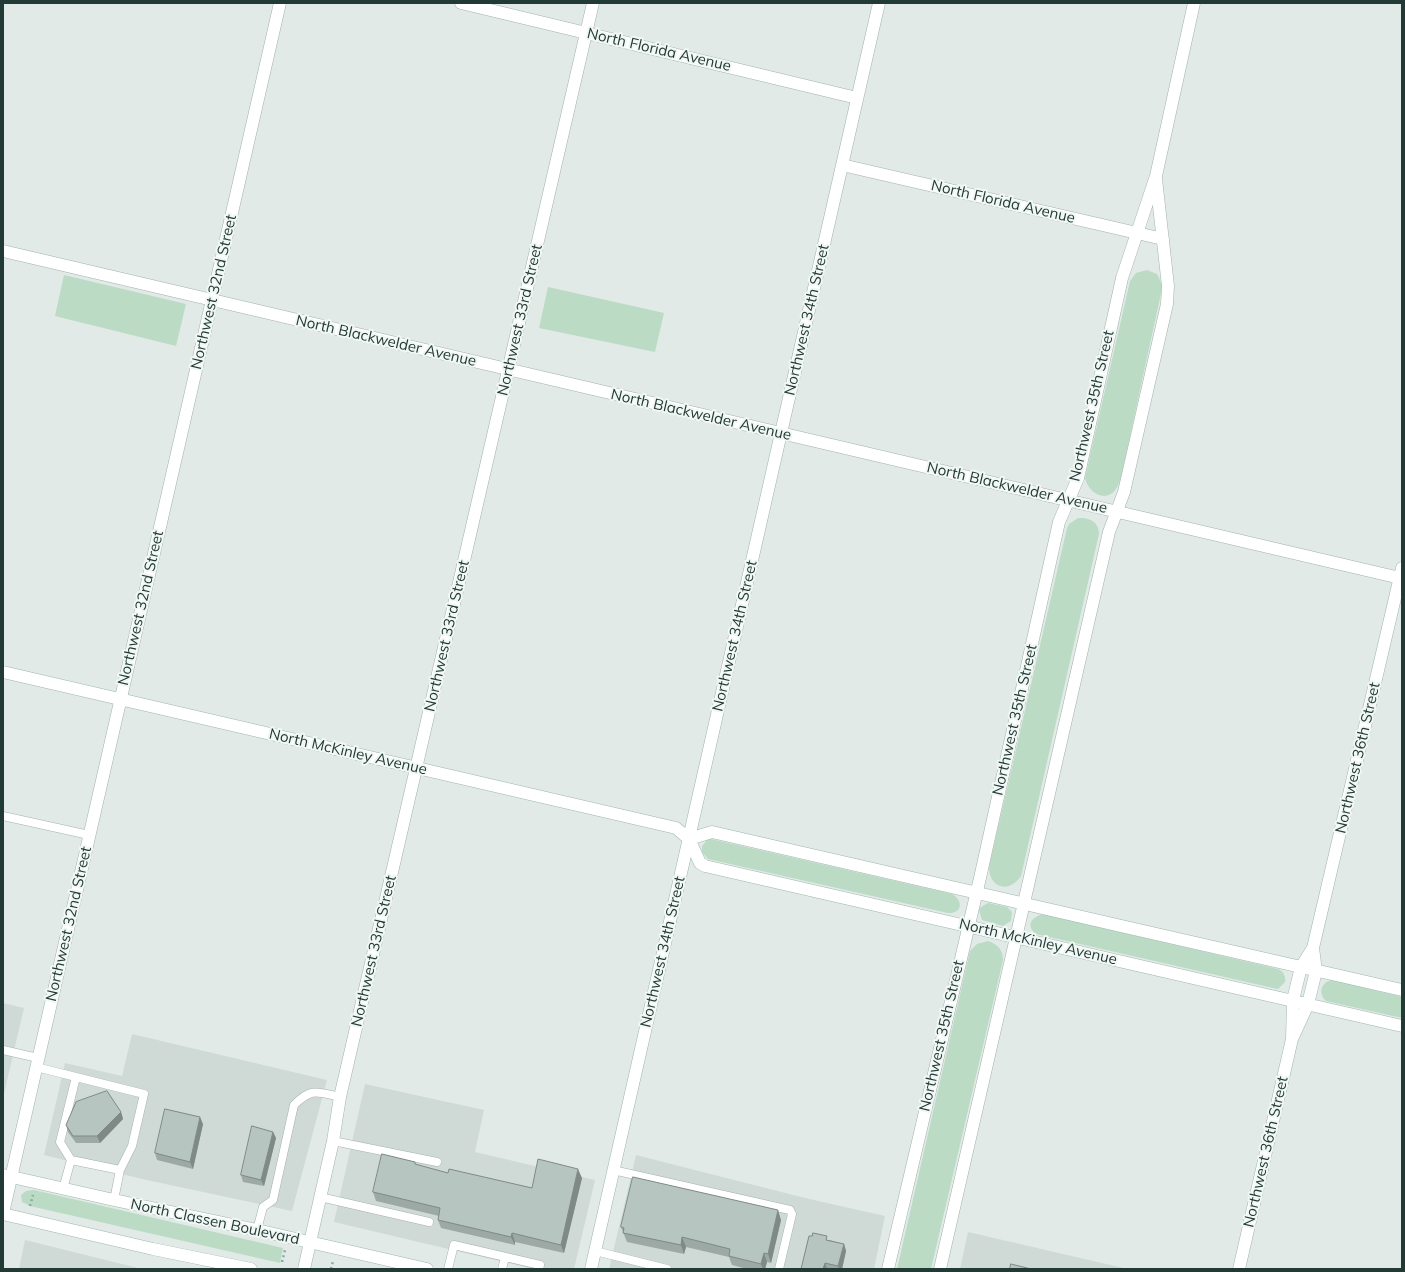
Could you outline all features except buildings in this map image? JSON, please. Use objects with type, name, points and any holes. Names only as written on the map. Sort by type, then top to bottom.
[{"type":"street","name":"Northwest 32nd Street","points":[[3,1213],[7,1176],[37,1063],[280,3]]},
{"type":"street","name":"North Florida Avenue","points":[[461,3],[857,98]]},
{"type":"street","name":"Northwest 33rd Street","points":[[304,1269],[333,1141],[340,1097],[594,3]]},
{"type":"street","name":"Northwest 34th Street","points":[[591,1269],[879,3]]},
{"type":"street","name":"Northwest 35th Street","points":[[888,1269],[976,894],[1059,522],[1078,478],[1122,278],[1156,176],[1194,3]]},
{"type":"street","name":"North Florida Avenue","points":[[842,165],[1163,239]]},
{"type":"street","name":"Northwest 35th Street","points":[[940,1269],[1107,539],[1124,492],[1167,304],[1168,286],[1156,176]]},
{"type":"street","name":"North Blackwelder Avenue","points":[[3,251],[1116,512],[1401,573]]},
{"type":"street","name":"Northwest 36th Street","points":[[1240,1268],[1292,1039],[1293,1000],[1301,967],[1313,948],[1401,573]]},
{"type":"street","name":"North McKinley Avenue","points":[[3,672],[676,828],[689,839],[700,863],[705,866],[1402,1026]]},
{"type":"street","points":[[689,839],[712,832],[976,894],[1024,903],[1402,990]]},
{"type":"street","name":"Northwest 36th Street","points":[[1292,1039],[1308,1004],[1316,970],[1313,948]]},
{"type":"street","name":"North Classen Boulevard","points":[[7,1176],[257,1230],[427,1269]]},
{"type":"street","points":[[3,1213],[153,1249],[251,1269]]},
{"type":"lane","points":[[3,816],[89,835]]},
{"type":"lane","points":[[3,1050],[76,1077],[144,1094],[132,1146],[120,1170],[114,1200]]},
{"type":"lane","points":[[63,1189],[71,1160],[60,1142],[76,1077]]},
{"type":"lane","points":[[257,1230],[262,1207],[273,1200],[294,1105],[301,1098],[313,1091],[340,1097]]},
{"type":"lane","points":[[333,1141],[437,1162]]},
{"type":"lane","points":[[71,1160],[120,1170]]},
{"type":"lane","points":[[613,1170],[790,1210],[792,1214],[779,1269]]},
{"type":"lane","points":[[320,1197],[429,1222]]},
{"type":"lane","points":[[448,1269],[454,1245],[540,1265],[539,1269]]},
{"type":"lane","points":[[595,1251],[666,1269]]},
{"type":"lane","points":[[502,1269],[505,1257]]},
{"type":"path","points":[[30,1206],[34,1190]]},
{"type":"path","points":[[282,1262],[285,1250]]},
{"type":"path","points":[[331,1269],[333,1260]]},
{"type":"shaded area","points":[[3,1003],[24,1008],[3,1098]]},
{"type":"shaded area","points":[[132,1034],[327,1080],[292,1211],[142,1179],[44,1155],[65,1063],[122,1076]]},
{"type":"shaded area","points":[[365,1084],[484,1110],[475,1152],[595,1180],[574,1269],[533,1269],[334,1222]]},
{"type":"shaded area","points":[[636,1155],[805,1198],[885,1216],[874,1269],[609,1269]]},
{"type":"shaded area","points":[[968,1232],[1128,1269],[960,1269]]},
{"type":"shaded area","points":[[25,1240],[142,1269],[19,1269]]},
{"type":"green space","points":[[1147,270],[1157,274],[1162,284],[1162,289],[1121,479],[1117,488],[1112,493],[1107,496],[1102,496],[1093,492],[1085,478],[1130,281],[1136,273]]},
{"type":"green space","points":[[64,275],[186,304],[176,346],[55,316]]},
{"type":"green space","points":[[548,287],[664,313],[655,352],[539,328]]},
{"type":"green space","points":[[1078,518],[1090,519],[1096,523],[1099,534],[1021,876],[1011,885],[1006,887],[1000,886],[992,880],[989,867],[1067,528],[1069,524]]},
{"type":"green space","points":[[711,839],[952,894],[960,903],[960,906],[959,909],[953,913],[948,913],[708,859],[702,852],[702,846],[707,840]]},
{"type":"green space","points":[[988,903],[1007,907],[1012,912],[1011,921],[1003,926],[982,920],[979,910]]},
{"type":"green space","points":[[1043,914],[1278,969],[1284,974],[1285,982],[1278,989],[1036,934],[1031,928],[1031,922],[1039,915]]},
{"type":"green space","points":[[988,941],[1001,950],[1003,960],[931,1269],[897,1269],[970,951],[977,944]]},
{"type":"green space","points":[[1332,980],[1402,997],[1402,1018],[1326,1001],[1321,991],[1325,983]]},
{"type":"green space","points":[[34,1190],[283,1248],[280,1263],[30,1206],[22,1202],[21,1195],[26,1191]]}]
